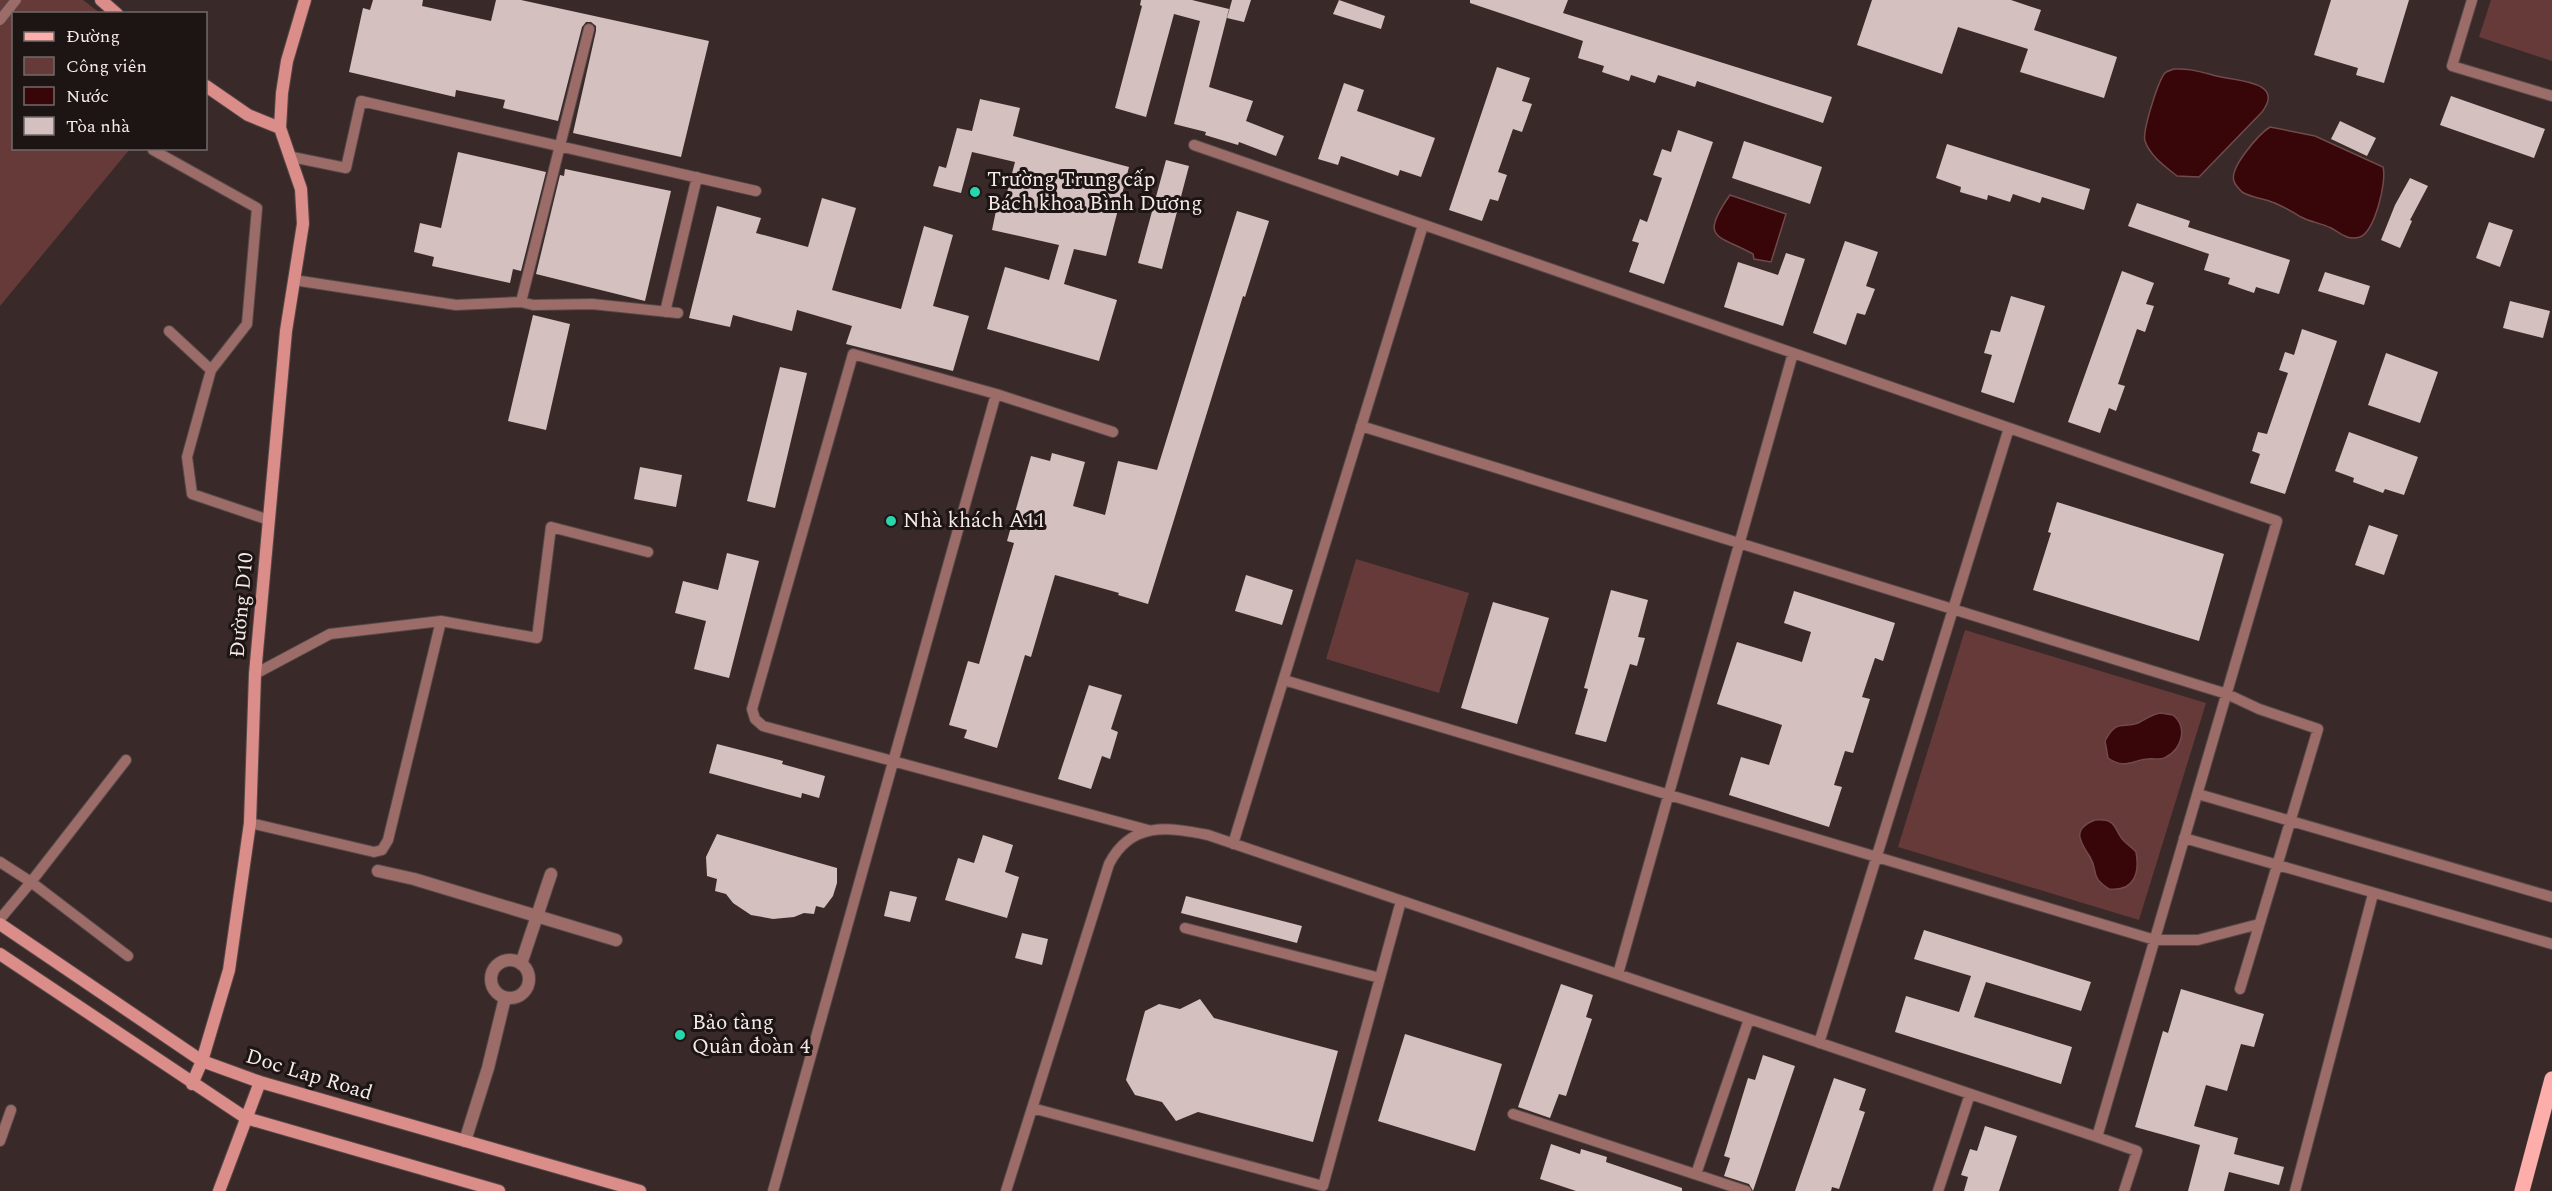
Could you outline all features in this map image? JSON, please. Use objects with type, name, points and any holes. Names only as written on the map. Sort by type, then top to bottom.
[{"type":"main road","points":[[2522,1191],[2549,1102],[2552,1079]]},
{"type":"street","points":[[101,0],[115,12]]},
{"type":"street","points":[[207,87],[248,115],[280,128],[287,61],[304,0]]},
{"type":"street","name":"Đường D10","points":[[192,1084],[202,1061],[229,970],[250,823],[255,674],[286,331],[304,209],[292,157],[280,128]]},
{"type":"street","points":[[378,871],[414,879],[616,940]]},
{"type":"street","points":[[521,964],[550,874]]},
{"type":"street","name":"Doc Lap Road","points":[[0,924],[202,1061],[260,1082],[640,1191]]},
{"type":"street","points":[[0,954],[246,1118],[499,1191]]},
{"type":"street","points":[[507,961],[521,964],[529,976],[525,991],[513,998],[505,998],[499,995],[491,983],[494,969],[507,961]]},
{"type":"street","points":[[465,1141],[488,1068],[505,998]]},
{"type":"street","points":[[219,1191],[260,1082]]},
{"type":"lane","points":[[0,20],[16,0]]},
{"type":"lane","points":[[2472,0],[2452,66],[2552,96]]},
{"type":"lane","points":[[521,302],[589,29]]},
{"type":"lane","points":[[292,157],[346,168],[362,101],[756,191]]},
{"type":"lane","points":[[1194,146],[2277,521],[2097,1137]]},
{"type":"lane","points":[[153,150],[257,208],[247,324],[211,370],[187,457],[192,494],[269,520]]},
{"type":"lane","points":[[665,312],[697,177]]},
{"type":"lane","points":[[1233,844],[1423,225]]},
{"type":"lane","points":[[294,280],[456,305],[521,302],[627,305],[678,313]]},
{"type":"lane","points":[[169,331],[211,370]]},
{"type":"lane","points":[[1618,975],[1793,353]]},
{"type":"lane","points":[[1113,432],[996,394],[853,354],[753,704],[755,719],[763,726],[1148,830],[1168,829],[1192,832],[1233,844],[2138,1151],[2124,1191]]},
{"type":"lane","points":[[773,1191],[996,394]]},
{"type":"lane","points":[[1361,426],[2227,694],[2259,710],[2318,729],[2240,988]]},
{"type":"lane","points":[[1819,1043],[2009,428]]},
{"type":"lane","points":[[255,674],[330,634],[441,621],[537,638],[552,526],[648,552]]},
{"type":"lane","points":[[250,823],[374,852],[382,849],[388,840],[441,621]]},
{"type":"lane","points":[[1284,680],[2155,940],[2198,939],[2259,924]]},
{"type":"lane","points":[[0,919],[126,760]]},
{"type":"lane","points":[[2198,794],[2552,897]]},
{"type":"lane","points":[[1006,1191],[1109,864],[1119,847],[1127,840],[1148,830]]},
{"type":"lane","points":[[2184,838],[2552,944]]},
{"type":"lane","points":[[0,862],[31,882],[128,956]]},
{"type":"lane","points":[[2295,1191],[2373,894]]},
{"type":"lane","points":[[1032,1108],[1323,1186],[1401,901]]},
{"type":"lane","points":[[1185,928],[1380,978]]},
{"type":"lane","points":[[1696,1174],[1749,1019]]},
{"type":"lane","points":[[1938,1191],[1970,1094]]},
{"type":"lane","points":[[0,1141],[11,1110]]},
{"type":"lane","points":[[1513,1114],[1746,1191]]},
{"type":"green space","points":[[0,0],[83,0],[99,12],[12,12],[12,150],[129,150],[0,306]]},
{"type":"green space","points":[[2491,0],[2552,0],[2552,61],[2479,37]]},
{"type":"green space","points":[[1356,559],[1469,593],[1439,693],[1326,659]]},
{"type":"green space","points":[[1965,630],[2206,703],[2139,920],[1898,847]]},
{"type":"water","points":[[2174,69],[2192,70],[2248,82],[2264,89],[2268,94],[2268,102],[2262,112],[2199,177],[2177,176],[2154,156],[2145,141],[2148,118],[2158,86],[2165,73]]},
{"type":"water","points":[[2270,127],[2315,136],[2383,167],[2379,205],[2365,233],[2356,238],[2348,237],[2327,226],[2304,219],[2276,204],[2246,194],[2238,188],[2234,175],[2240,160],[2252,144]]},
{"type":"water","points":[[1730,195],[1786,214],[1771,262],[1754,259],[1753,254],[1722,239],[1717,234],[1714,228],[1715,221]]},
{"type":"water","points":[[2161,713],[2173,715],[2178,720],[2182,731],[2179,743],[2172,753],[2162,759],[2124,764],[2108,758],[2105,741],[2113,729],[2133,725]]},
{"type":"water","points":[[2095,820],[2112,823],[2121,838],[2136,852],[2136,874],[2130,884],[2124,887],[2109,889],[2099,881],[2095,874],[2093,862],[2081,841],[2080,832],[2083,827]]},
{"type":"building","points":[[373,0],[423,0],[422,6],[491,21],[496,0],[521,0],[709,41],[681,157],[573,133],[596,31],[596,26],[591,22],[586,22],[582,27],[558,121],[503,108],[505,100],[456,90],[455,97],[349,72],[363,8],[370,10]]},
{"type":"building","points":[[1141,0],[1192,0],[1229,9],[1209,87],[1253,101],[1246,121],[1284,136],[1276,156],[1239,142],[1238,145],[1205,135],[1206,132],[1174,124],[1200,21],[1174,14],[1146,117],[1115,108],[1142,6],[1140,5]]},
{"type":"building","points":[[1232,0],[1251,0],[1244,22],[1227,18]]},
{"type":"building","points":[[1339,0],[1385,16],[1381,29],[1333,14]]},
{"type":"building","points":[[1470,0],[1568,0],[1563,13],[1832,97],[1823,123],[1697,81],[1695,87],[1658,75],[1655,83],[1631,75],[1629,81],[1602,72],[1604,66],[1578,58],[1583,41],[1470,3]]},
{"type":"building","points":[[1872,0],[2011,0],[2041,10],[2034,30],[2117,57],[2104,98],[2020,72],[2028,49],[1958,27],[1942,74],[1857,45]]},
{"type":"building","points":[[2331,0],[2409,0],[2384,83],[2356,75],[2358,68],[2314,55]]},
{"type":"building","points":[[1497,67],[1530,78],[1522,101],[1532,104],[1522,132],[1513,129],[1498,172],[1507,175],[1498,201],[1490,199],[1482,221],[1449,210]]},
{"type":"building","points":[[1344,83],[1364,90],[1357,111],[1435,138],[1421,177],[1400,170],[1398,176],[1341,156],[1338,165],[1318,159]]},
{"type":"building","points":[[2451,96],[2545,129],[2534,158],[2440,125]]},
{"type":"building","points":[[980,99],[1020,108],[1013,136],[1129,167],[1106,256],[1074,249],[1064,284],[1117,300],[1099,361],[987,329],[1005,267],[1049,280],[1059,245],[992,230],[997,206],[1003,208],[1015,162],[972,152],[961,193],[933,186],[939,166],[946,168],[957,128],[972,131]]},
{"type":"building","points":[[2340,121],[2376,138],[2367,156],[2331,139]]},
{"type":"building","points":[[1678,130],[1713,142],[1664,284],[1629,272],[1639,243],[1632,241],[1640,219],[1647,222],[1662,178],[1653,175],[1662,149],[1671,152]]},
{"type":"building","points":[[1744,141],[1822,167],[1810,204],[1732,178]]},
{"type":"building","points":[[1947,144],[2090,189],[2084,210],[2042,197],[2040,203],[2013,194],[2010,202],[1988,195],[1987,200],[1960,192],[1961,187],[1936,178]]},
{"type":"building","points":[[458,152],[546,172],[521,271],[513,269],[510,283],[432,266],[434,257],[414,252],[420,223],[441,228]]},
{"type":"building","points":[[1166,160],[1189,166],[1162,269],[1138,263]]},
{"type":"building","points":[[565,169],[671,191],[645,301],[536,274],[560,175],[564,176]]},
{"type":"building","points":[[2410,178],[2428,186],[2410,220],[2412,221],[2400,248],[2381,240],[2395,205]]},
{"type":"building","points":[[822,198],[856,208],[832,290],[901,309],[924,226],[953,235],[933,306],[969,316],[953,371],[846,344],[852,326],[797,310],[792,331],[733,315],[730,327],[689,318],[717,206],[761,218],[756,233],[808,247]]},
{"type":"building","points":[[2137,203],[2190,221],[2188,227],[2290,260],[2279,294],[2256,287],[2254,293],[2228,284],[2230,278],[2204,270],[2209,254],[2128,226]]},
{"type":"building","points":[[1237,211],[1269,221],[1245,297],[1243,296],[1148,604],[1118,595],[1119,593],[1055,575],[1031,657],[1025,655],[997,748],[964,738],[967,730],[949,725],[968,661],[979,664],[1014,543],[1007,541],[1031,456],[1050,461],[1052,453],[1085,462],[1073,506],[1105,515],[1118,461],[1157,470]]},
{"type":"building","points":[[2489,222],[2513,230],[2500,267],[2476,258]]},
{"type":"building","points":[[1845,241],[1878,252],[1866,286],[1875,289],[1865,315],[1857,313],[1846,345],[1813,333]]},
{"type":"building","points":[[1786,253],[1805,259],[1783,326],[1724,307],[1738,262],[1778,275]]},
{"type":"building","points":[[2122,271],[2154,283],[2146,304],[2154,306],[2145,332],[2137,329],[2118,384],[2125,386],[2116,411],[2109,408],[2100,433],[2068,422]]},
{"type":"building","points":[[2325,272],[2370,286],[2364,305],[2318,291]]},
{"type":"building","points":[[2011,296],[2045,306],[2014,403],[1981,392],[1992,355],[1984,353],[1991,330],[2000,332]]},
{"type":"building","points":[[2510,301],[2550,311],[2543,338],[2503,328]]},
{"type":"building","points":[[533,315],[570,324],[546,430],[508,421]]},
{"type":"building","points":[[2302,329],[2337,341],[2285,494],[2250,483],[2260,454],[2252,451],[2258,432],[2267,434],[2288,373],[2279,370],[2285,352],[2294,355]]},
{"type":"building","points":[[2386,353],[2438,372],[2420,423],[2368,405]]},
{"type":"building","points":[[780,367],[807,373],[775,508],[747,501]]},
{"type":"building","points":[[2349,432],[2418,457],[2404,495],[2385,489],[2383,493],[2353,482],[2354,478],[2335,471]]},
{"type":"building","points":[[640,467],[682,475],[676,507],[634,499]]},
{"type":"building","points":[[2057,502],[2224,554],[2199,641],[2033,590],[2051,533],[2048,532]]},
{"type":"building","points":[[2369,525],[2398,535],[2384,575],[2355,565]]},
{"type":"building","points":[[727,553],[759,561],[729,678],[694,669],[706,621],[675,613],[683,581],[718,590]]},
{"type":"building","points":[[1246,575],[1293,590],[1282,625],[1235,611]]},
{"type":"building","points":[[1611,590],[1648,600],[1638,637],[1645,638],[1637,666],[1630,664],[1606,742],[1575,734],[1588,689],[1584,688]]},
{"type":"building","points":[[1794,591],[1895,623],[1883,661],[1875,658],[1862,697],[1870,699],[1853,753],[1845,751],[1834,785],[1842,787],[1829,827],[1729,795],[1741,757],[1769,765],[1782,725],[1717,704],[1737,642],[1802,662],[1811,632],[1784,623]]},
{"type":"building","points":[[1493,602],[1549,618],[1517,724],[1461,708]]},
{"type":"building","points":[[1089,685],[1122,695],[1111,729],[1118,732],[1110,759],[1102,756],[1091,789],[1058,779]]},
{"type":"building","points":[[717,744],[783,761],[782,764],[825,776],[819,798],[802,793],[801,798],[709,773]]},
{"type":"building","points":[[717,834],[837,868],[837,883],[833,896],[824,908],[816,906],[814,914],[804,913],[794,917],[773,919],[751,915],[733,903],[726,894],[715,891],[717,879],[707,876],[706,857]]},
{"type":"building","points":[[983,835],[1013,845],[1005,872],[1019,877],[1007,918],[945,900],[958,858],[974,863]]},
{"type":"building","points":[[890,891],[917,897],[910,922],[884,916]]},
{"type":"building","points":[[1186,896],[1302,926],[1297,943],[1181,913]]},
{"type":"building","points":[[1924,930],[2091,982],[2081,1011],[1986,982],[1974,1017],[2072,1047],[2061,1084],[1895,1032],[1906,996],[1959,1012],[1971,976],[1914,959]]},
{"type":"building","points":[[1022,933],[1048,939],[1042,965],[1015,958]]},
{"type":"building","points":[[1561,984],[1593,995],[1586,1017],[1592,1019],[1566,1096],[1559,1094],[1550,1118],[1518,1107]]},
{"type":"building","points":[[2181,989],[2264,1014],[2254,1047],[2241,1044],[2227,1091],[2206,1085],[2194,1126],[2238,1138],[2234,1154],[2284,1167],[2279,1185],[2229,1172],[2224,1191],[2188,1191],[2200,1145],[2135,1127],[2163,1031],[2168,1033]]},
{"type":"building","points":[[1200,999],[1214,1018],[1338,1051],[1313,1142],[1198,1112],[1176,1121],[1162,1102],[1135,1095],[1126,1080],[1145,1011],[1159,1004],[1180,1009]]},
{"type":"building","points":[[1405,1034],[1502,1064],[1475,1151],[1378,1121]]},
{"type":"building","points":[[1763,1055],[1795,1066],[1753,1191],[1749,1184],[1724,1176],[1730,1158],[1724,1156],[1748,1078],[1755,1080]]},
{"type":"building","points":[[1834,1078],[1866,1089],[1859,1110],[1865,1112],[1839,1189],[1832,1187],[1831,1191],[1795,1191]]},
{"type":"building","points":[[1985,1126],[2017,1136],[1999,1191],[1964,1191],[1968,1177],[1961,1175],[1970,1149],[1977,1151]]},
{"type":"building","points":[[1551,1144],[1580,1154],[1581,1149],[1607,1157],[1606,1162],[1682,1188],[1682,1191],[1576,1191],[1540,1179]]},
{"type":"place","name":"Trường Trung cấp Bách khoa Bình Dương","points":[[975,192]]},
{"type":"place","name":"Nhà khách A11","points":[[891,521]]},
{"type":"place","name":"Bảo tàng Quân đoàn 4","points":[[680,1035]]}]
